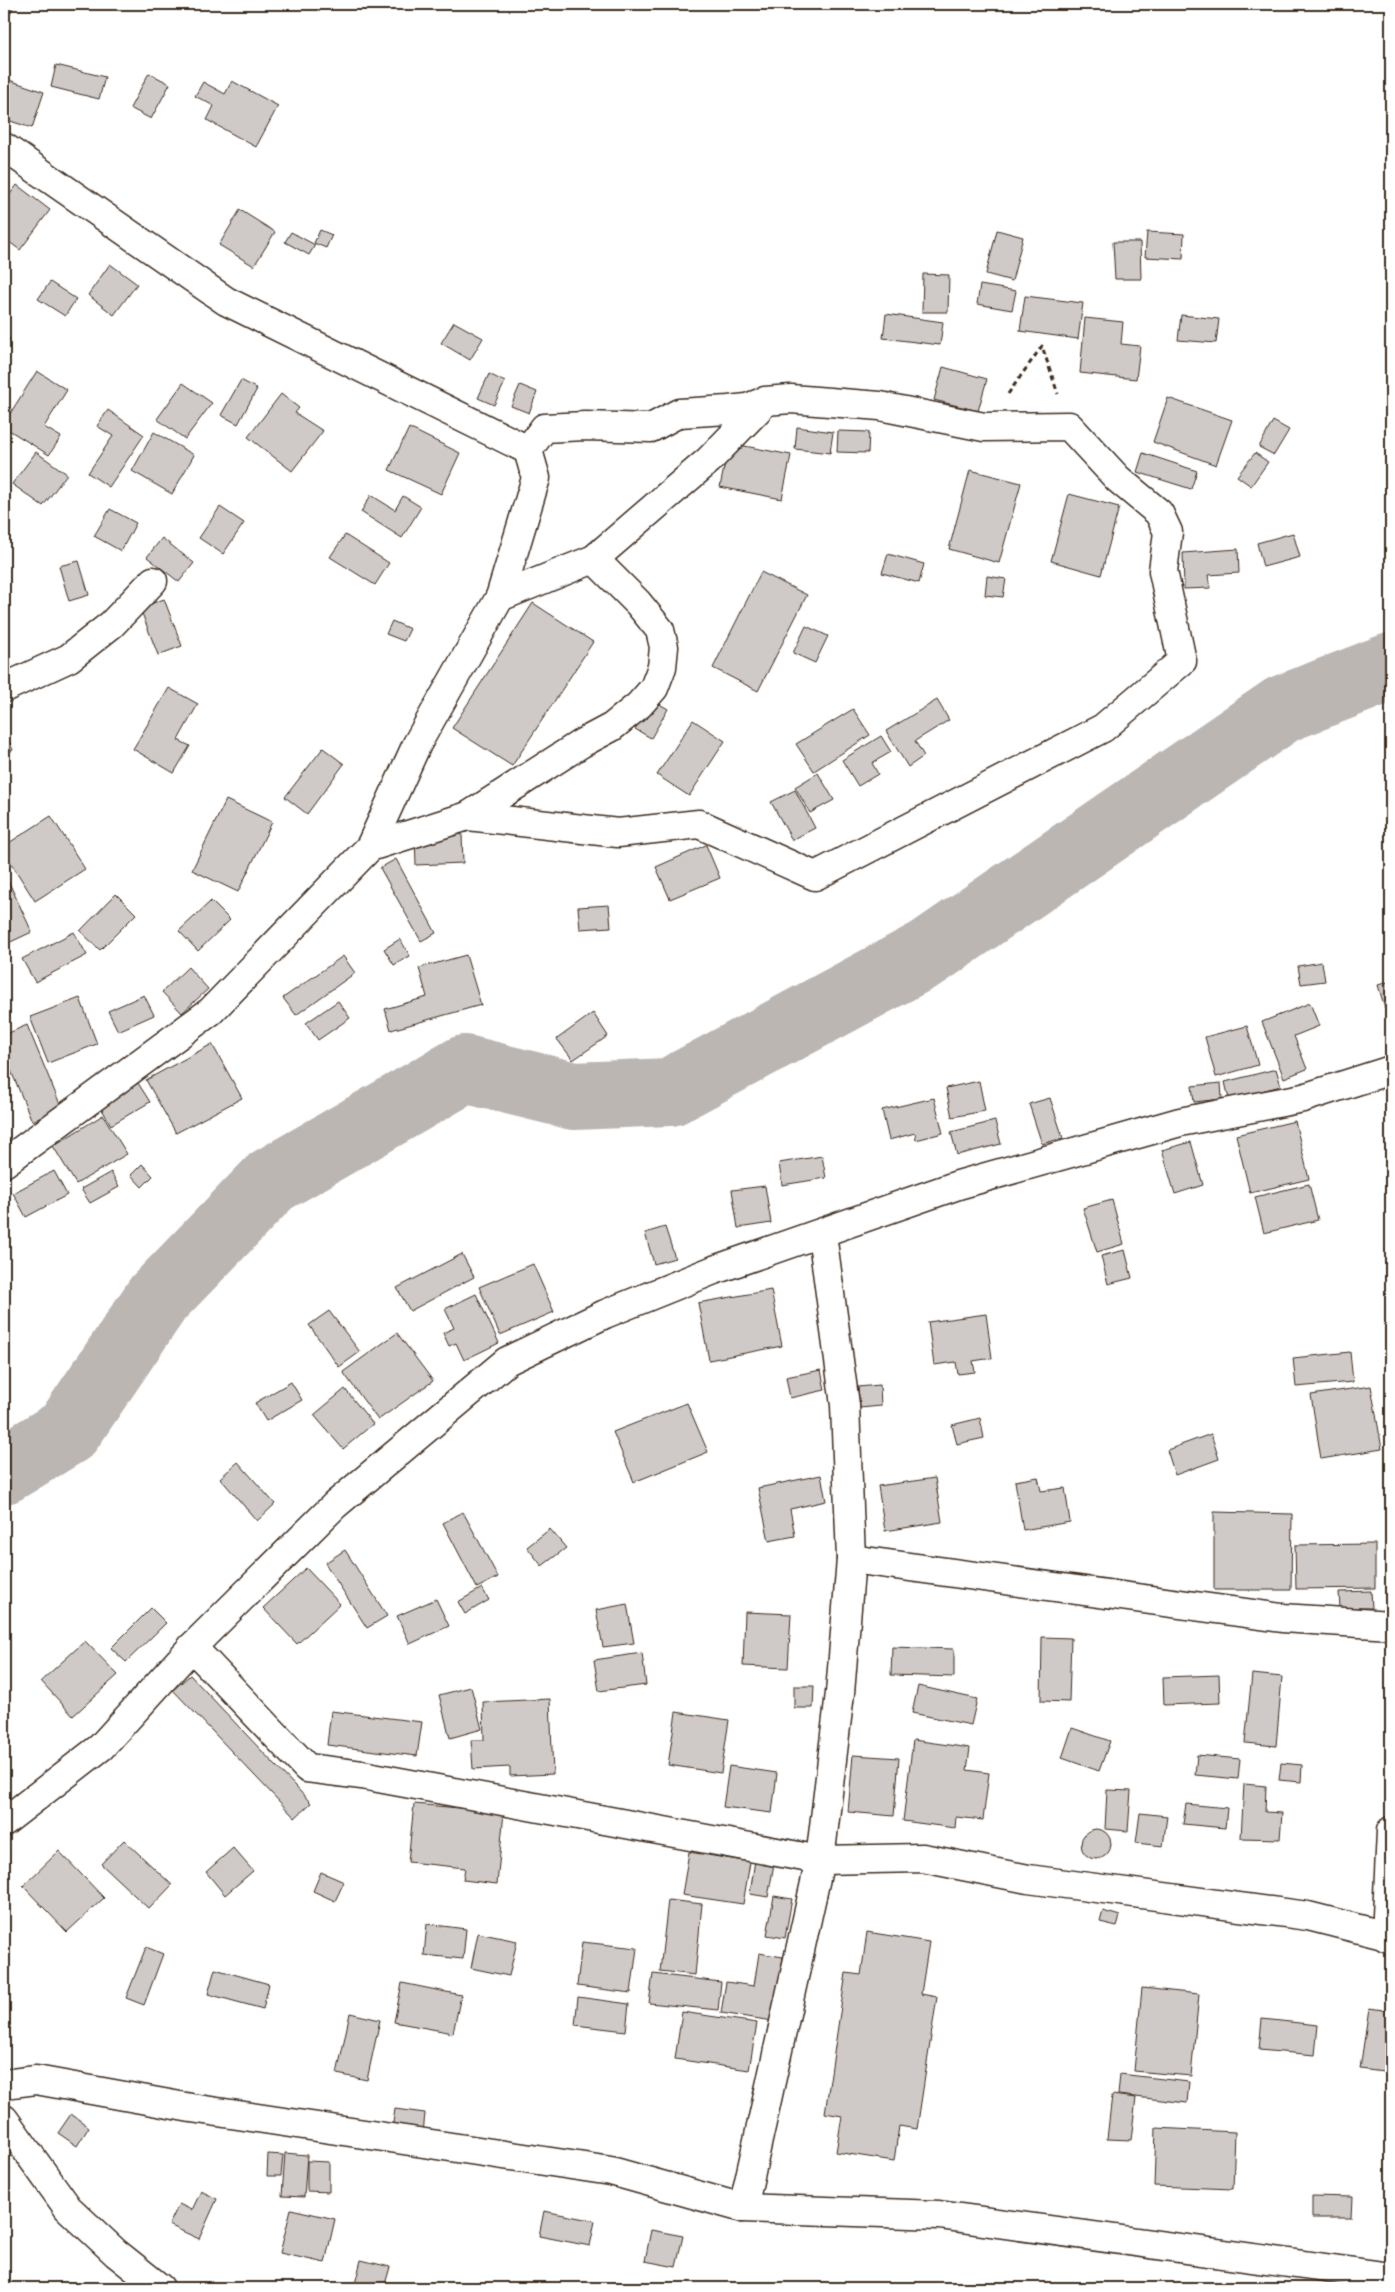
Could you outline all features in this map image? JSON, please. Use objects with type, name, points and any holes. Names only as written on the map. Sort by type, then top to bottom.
[{"type":"street","points":[[4,147],[226,300],[528,450],[536,478],[500,597],[418,744],[370,847],[211,1011],[4,1163]]},
{"type":"street","points":[[468,816],[618,833],[699,824],[815,876],[1103,728],[1182,661],[1163,571],[1168,532],[1159,513],[1118,480],[1069,426],[984,427],[880,406],[791,399],[765,402],[747,408],[680,413],[651,428],[585,426],[544,428],[528,450]]},
{"type":"street","points":[[500,597],[594,559],[710,460],[765,402]]},
{"type":"street","points":[[370,847],[468,816],[582,743],[612,727],[639,705],[654,688],[662,666],[664,647],[660,630],[638,603],[594,559]]},
{"type":"street","points":[[4,688],[68,658],[112,624],[153,581]]},
{"type":"street","points":[[4,1822],[101,1746],[192,1648],[336,1505],[508,1361],[605,1314],[705,1273],[958,1186],[1180,1122],[1303,1098],[1391,1070]]},
{"type":"street","points":[[743,2208],[820,1860],[840,1693],[852,1559],[845,1405],[822,1234]]},
{"type":"street","points":[[852,1559],[1282,1618],[1391,1624]]},
{"type":"street","points":[[192,1648],[307,1768],[362,1775],[820,1860],[923,1858],[1028,1879],[1308,1916],[1389,1937],[1391,1832]]},
{"type":"street","points":[[4,2084],[36,2080],[191,2108],[611,2171],[743,2208],[939,2215],[1391,2277]]},
{"type":"street","points":[[4,2119],[68,2208],[116,2252],[160,2288]]},
{"type":"path","points":[[984,427],[1042,346],[1069,426]]},
{"type":"building","points":[[4,4],[14,4],[4,29]]},
{"type":"building","points":[[56,65],[105,77],[99,99],[51,87]]},
{"type":"building","points":[[149,73],[170,84],[151,119],[130,108]]},
{"type":"building","points":[[6,79],[44,92],[32,128],[4,119],[4,86]]},
{"type":"building","points":[[232,81],[278,106],[256,147],[207,120],[214,106],[195,96],[203,82],[225,94]]},
{"type":"building","points":[[17,185],[50,210],[20,250],[4,238],[4,202]]},
{"type":"building","points":[[240,210],[275,232],[254,266],[219,245]]},
{"type":"building","points":[[320,230],[332,235],[326,248],[314,243]]},
{"type":"building","points":[[997,230],[1023,237],[1012,281],[986,274]]},
{"type":"building","points":[[291,232],[315,245],[309,255],[285,242]]},
{"type":"building","points":[[1147,232],[1184,234],[1183,259],[1145,257]]},
{"type":"building","points":[[1113,242],[1140,242],[1141,279],[1115,279]]},
{"type":"building","points":[[110,264],[137,284],[114,315],[88,295]]},
{"type":"building","points":[[923,274],[949,275],[948,312],[922,312]]},
{"type":"building","points":[[50,282],[76,299],[65,316],[38,299]]},
{"type":"building","points":[[980,285],[1016,291],[1012,310],[977,304]]},
{"type":"building","points":[[1025,296],[1083,303],[1078,339],[1020,331]]},
{"type":"building","points":[[886,314],[943,322],[940,345],[883,338]]},
{"type":"building","points":[[1181,315],[1219,319],[1216,343],[1178,340]]},
{"type":"building","points":[[1085,318],[1123,322],[1121,344],[1140,346],[1136,379],[1080,373]]},
{"type":"building","points":[[454,322],[483,338],[470,360],[441,343]]},
{"type":"building","points":[[4,334],[10,339],[4,348]]},
{"type":"building","points":[[943,367],[987,379],[978,411],[934,400]]},
{"type":"building","points":[[37,371],[67,390],[44,427],[61,437],[49,455],[4,427],[4,423]]},
{"type":"building","points":[[489,374],[505,382],[494,405],[478,398]]},
{"type":"building","points":[[241,380],[257,389],[238,424],[221,415]]},
{"type":"building","points":[[183,383],[212,403],[185,439],[157,419]]},
{"type":"building","points":[[520,385],[537,392],[529,413],[511,406]]},
{"type":"building","points":[[281,394],[299,408],[295,413],[323,431],[292,471],[248,437]]},
{"type":"building","points":[[1168,398],[1232,420],[1216,465],[1153,442]]},
{"type":"building","points":[[108,410],[144,435],[109,487],[88,473],[113,436],[97,426]]},
{"type":"building","points":[[1273,421],[1289,430],[1274,455],[1259,447]]},
{"type":"building","points":[[797,427],[833,432],[830,453],[795,449]]},
{"type":"building","points":[[409,428],[460,453],[441,494],[389,470]]},
{"type":"building","points":[[838,431],[869,432],[868,453],[837,452]]},
{"type":"building","points":[[154,432],[194,455],[172,494],[132,471]]},
{"type":"building","points":[[729,443],[791,455],[782,499],[720,487]]},
{"type":"building","points":[[36,452],[67,474],[43,506],[12,484]]},
{"type":"building","points":[[1143,453],[1197,471],[1191,489],[1137,472]]},
{"type":"building","points":[[1255,453],[1268,462],[1251,486],[1237,476]]},
{"type":"building","points":[[970,470],[1021,483],[999,563],[949,549]]},
{"type":"building","points":[[1069,494],[1119,507],[1101,575],[1051,561]]},
{"type":"building","points":[[371,495],[395,510],[403,496],[421,507],[402,538],[361,512]]},
{"type":"building","points":[[220,507],[244,523],[223,554],[199,538]]},
{"type":"building","points":[[110,509],[136,523],[121,551],[94,536]]},
{"type":"building","points":[[1293,533],[1300,557],[1263,567],[1257,543]]},
{"type":"building","points":[[345,535],[389,563],[375,585],[330,557]]},
{"type":"building","points":[[162,538],[194,563],[179,582],[147,557]]},
{"type":"building","points":[[1238,549],[1239,573],[1208,575],[1210,588],[1184,589],[1183,553]]},
{"type":"building","points":[[888,554],[924,564],[919,583],[882,573]]},
{"type":"building","points":[[79,561],[89,595],[69,601],[59,566]]},
{"type":"building","points":[[761,572],[807,595],[758,691],[713,668]]},
{"type":"building","points":[[987,576],[1006,579],[1003,597],[985,595]]},
{"type":"building","points":[[164,599],[182,646],[158,655],[140,608]]},
{"type":"building","points":[[533,603],[593,642],[512,766],[452,728]]},
{"type":"building","points":[[392,621],[410,629],[404,641],[386,634]]},
{"type":"building","points":[[806,626],[828,636],[815,663],[793,653]]},
{"type":"building","points":[[169,688],[198,704],[178,740],[190,746],[174,773],[133,749]]},
{"type":"building","points":[[651,699],[668,709],[651,738],[635,729]]},
{"type":"building","points":[[937,700],[949,720],[915,741],[924,756],[908,767],[886,731]]},
{"type":"building","points":[[853,709],[870,735],[814,771],[796,744]]},
{"type":"building","points":[[693,720],[725,741],[689,796],[657,775]]},
{"type":"building","points":[[4,730],[13,750],[4,755]]},
{"type":"building","points":[[881,736],[891,752],[872,763],[878,774],[858,786],[842,760]]},
{"type":"building","points":[[323,748],[344,764],[307,814],[285,797]]},
{"type":"building","points":[[818,773],[834,800],[810,813],[795,787]]},
{"type":"building","points":[[795,790],[815,828],[792,840],[771,802]]},
{"type":"building","points":[[226,800],[272,822],[238,892],[192,870]]},
{"type":"building","points":[[51,816],[85,869],[35,901],[4,852],[4,846]]},
{"type":"building","points":[[462,834],[463,863],[416,865],[415,836]]},
{"type":"building","points":[[706,845],[720,878],[670,899],[656,867]]},
{"type":"building","points":[[396,859],[436,933],[421,941],[380,868]]},
{"type":"building","points":[[4,872],[32,932],[4,945]]},
{"type":"building","points":[[116,894],[136,914],[100,950],[80,931]]},
{"type":"building","points":[[211,901],[230,920],[198,951],[179,931]]},
{"type":"building","points":[[609,905],[611,927],[580,929],[578,907]]},
{"type":"building","points":[[74,932],[87,955],[35,982],[22,959]]},
{"type":"building","points":[[400,939],[410,956],[394,965],[384,949]]},
{"type":"building","points":[[466,955],[481,1005],[391,1030],[385,1009],[427,997],[419,968]]},
{"type":"building","points":[[343,956],[355,973],[296,1015],[283,998]]},
{"type":"building","points":[[1322,962],[1325,981],[1301,984],[1298,966]]},
{"type":"building","points":[[188,967],[208,989],[182,1013],[162,992]]},
{"type":"building","points":[[1391,981],[1391,1029],[1378,985]]},
{"type":"building","points":[[144,995],[154,1015],[118,1031],[108,1011]]},
{"type":"building","points":[[80,998],[97,1044],[48,1063],[30,1017]]},
{"type":"building","points":[[338,1001],[350,1018],[318,1040],[306,1023]]},
{"type":"building","points":[[1310,1003],[1319,1026],[1294,1036],[1307,1069],[1284,1078],[1262,1022]]},
{"type":"building","points":[[593,1013],[608,1036],[573,1060],[557,1039]]},
{"type":"building","points":[[27,1025],[62,1109],[32,1121],[4,1054],[4,1035]]},
{"type":"building","points":[[1247,1026],[1258,1065],[1216,1077],[1205,1037]]},
{"type":"building","points":[[212,1044],[242,1098],[176,1133],[146,1080]]},
{"type":"building","points":[[1276,1069],[1281,1086],[1229,1099],[1225,1082]]},
{"type":"building","points":[[979,1081],[985,1111],[952,1117],[946,1088]]},
{"type":"building","points":[[138,1083],[150,1102],[111,1125],[100,1106]]},
{"type":"building","points":[[1221,1083],[1222,1099],[1194,1102],[1192,1086]]},
{"type":"building","points":[[934,1098],[943,1133],[916,1140],[915,1133],[889,1140],[882,1110]]},
{"type":"building","points":[[1050,1098],[1063,1138],[1042,1144],[1029,1104]]},
{"type":"building","points":[[103,1115],[127,1154],[76,1184],[53,1146]]},
{"type":"building","points":[[995,1121],[1001,1144],[957,1155],[951,1132]]},
{"type":"building","points":[[1295,1121],[1309,1179],[1250,1193],[1236,1135]]},
{"type":"building","points":[[1191,1142],[1203,1185],[1175,1194],[1162,1150]]},
{"type":"building","points":[[822,1156],[826,1178],[782,1185],[779,1163]]},
{"type":"building","points":[[142,1164],[153,1176],[142,1187],[131,1175]]},
{"type":"building","points":[[54,1171],[67,1195],[26,1217],[13,1193]]},
{"type":"building","points":[[111,1172],[119,1187],[90,1203],[81,1189]]},
{"type":"building","points":[[1309,1184],[1318,1220],[1264,1233],[1255,1197]]},
{"type":"building","points":[[765,1186],[771,1223],[738,1228],[732,1190]]},
{"type":"building","points":[[1112,1200],[1124,1244],[1097,1252],[1083,1208]]},
{"type":"building","points":[[665,1227],[675,1258],[654,1264],[645,1233]]},
{"type":"building","points":[[1125,1250],[1132,1278],[1108,1284],[1101,1256]]},
{"type":"building","points":[[462,1254],[474,1277],[410,1311],[397,1288]]},
{"type":"building","points":[[533,1264],[554,1312],[500,1335],[479,1287]]},
{"type":"building","points":[[771,1290],[782,1346],[709,1360],[698,1303]]},
{"type":"building","points":[[476,1294],[499,1343],[464,1360],[456,1343],[449,1346],[443,1333],[454,1328],[445,1309]]},
{"type":"building","points":[[329,1311],[360,1352],[339,1367],[309,1325]]},
{"type":"building","points":[[986,1314],[992,1358],[973,1361],[975,1372],[958,1374],[956,1362],[934,1365],[928,1322]]},
{"type":"building","points":[[397,1333],[433,1381],[378,1420],[343,1372]]},
{"type":"building","points":[[1350,1352],[1353,1382],[1296,1387],[1293,1358]]},
{"type":"building","points":[[821,1370],[825,1390],[790,1398],[786,1377]]},
{"type":"building","points":[[291,1382],[302,1400],[266,1421],[255,1403]]},
{"type":"building","points":[[880,1385],[881,1406],[860,1408],[858,1387]]},
{"type":"building","points":[[1371,1386],[1382,1449],[1321,1459],[1311,1395]]},
{"type":"building","points":[[345,1389],[373,1424],[343,1449],[314,1415]]},
{"type":"building","points":[[687,1403],[708,1452],[634,1482],[613,1432]]},
{"type":"building","points":[[980,1418],[984,1438],[957,1444],[952,1425]]},
{"type":"building","points":[[1211,1434],[1219,1459],[1175,1475],[1167,1450]]},
{"type":"building","points":[[238,1462],[275,1504],[257,1521],[220,1478]]},
{"type":"building","points":[[821,1475],[826,1501],[790,1509],[795,1536],[769,1541],[758,1488]]},
{"type":"building","points":[[1038,1477],[1041,1491],[1065,1488],[1070,1522],[1023,1530],[1015,1481]]},
{"type":"building","points":[[935,1478],[942,1522],[885,1531],[878,1486]]},
{"type":"building","points":[[463,1512],[498,1577],[477,1588],[443,1523]]},
{"type":"building","points":[[1214,1512],[1292,1514],[1291,1590],[1214,1590]]},
{"type":"building","points":[[550,1529],[566,1548],[542,1566],[527,1547]]},
{"type":"building","points":[[1375,1544],[1375,1588],[1296,1589],[1295,1545]]},
{"type":"building","points":[[345,1550],[387,1616],[367,1628],[325,1563]]},
{"type":"building","points":[[306,1568],[340,1604],[297,1644],[263,1608]]},
{"type":"building","points":[[482,1588],[489,1600],[465,1614],[458,1602]]},
{"type":"building","points":[[1371,1591],[1372,1608],[1340,1608],[1339,1592]]},
{"type":"building","points":[[436,1599],[449,1626],[410,1644],[397,1616]]},
{"type":"building","points":[[627,1604],[634,1643],[603,1647],[596,1610]]},
{"type":"building","points":[[151,1608],[166,1623],[126,1662],[111,1648]]},
{"type":"building","points":[[745,1612],[791,1614],[788,1668],[743,1666]]},
{"type":"building","points":[[1042,1637],[1071,1638],[1069,1702],[1041,1701]]},
{"type":"building","points":[[85,1641],[118,1675],[73,1716],[41,1681]]},
{"type":"building","points":[[892,1647],[954,1649],[954,1677],[891,1675]]},
{"type":"building","points":[[642,1653],[646,1685],[599,1691],[594,1660]]},
{"type":"building","points":[[1252,1674],[1282,1677],[1276,1746],[1245,1743]]},
{"type":"building","points":[[190,1675],[311,1803],[295,1818],[173,1690]]},
{"type":"building","points":[[1219,1675],[1220,1703],[1164,1705],[1163,1677]]},
{"type":"building","points":[[794,1686],[814,1686],[813,1708],[794,1708]]},
{"type":"building","points":[[918,1686],[977,1699],[971,1725],[912,1713]]},
{"type":"building","points":[[471,1687],[482,1729],[450,1738],[439,1695]]},
{"type":"building","points":[[550,1699],[553,1774],[510,1776],[510,1767],[473,1769],[471,1740],[484,1740],[483,1702]]},
{"type":"building","points":[[331,1711],[422,1722],[417,1756],[327,1745]]},
{"type":"building","points":[[676,1712],[729,1720],[721,1773],[668,1765]]},
{"type":"building","points":[[1072,1728],[1110,1741],[1099,1771],[1062,1758]]},
{"type":"building","points":[[913,1740],[970,1748],[967,1770],[989,1773],[983,1820],[956,1817],[955,1828],[903,1821]]},
{"type":"building","points":[[853,1755],[899,1758],[894,1816],[848,1812]]},
{"type":"building","points":[[1197,1755],[1240,1759],[1238,1779],[1195,1775]]},
{"type":"building","points":[[1281,1763],[1302,1765],[1301,1782],[1279,1780]]},
{"type":"building","points":[[729,1766],[777,1773],[772,1813],[723,1807]]},
{"type":"building","points":[[1244,1784],[1266,1786],[1265,1812],[1282,1813],[1280,1839],[1241,1838]]},
{"type":"building","points":[[1107,1790],[1131,1791],[1128,1831],[1105,1829]]},
{"type":"building","points":[[414,1804],[504,1812],[497,1884],[463,1880],[465,1868],[408,1862]]},
{"type":"building","points":[[1186,1804],[1227,1808],[1225,1828],[1183,1824]]},
{"type":"building","points":[[1140,1813],[1167,1816],[1163,1846],[1136,1843]]},
{"type":"building","points":[[1096,1829],[1102,1830],[1110,1838],[1110,1850],[1102,1858],[1096,1859],[1090,1858],[1082,1850],[1081,1844],[1082,1838],[1090,1830]]},
{"type":"building","points":[[124,1840],[172,1885],[149,1909],[101,1864]]},
{"type":"building","points":[[233,1848],[253,1871],[225,1895],[206,1872]]},
{"type":"building","points":[[59,1851],[104,1898],[67,1932],[23,1886]]},
{"type":"building","points":[[689,1852],[750,1862],[743,1904],[682,1895]]},
{"type":"building","points":[[755,1860],[774,1864],[768,1897],[750,1894]]},
{"type":"building","points":[[321,1872],[344,1882],[335,1901],[313,1891]]},
{"type":"building","points":[[774,1896],[792,1899],[785,1938],[767,1935]]},
{"type":"building","points":[[668,1900],[702,1904],[695,1975],[660,1971]]},
{"type":"building","points":[[1103,1911],[1120,1916],[1117,1926],[1100,1922]]},
{"type":"building","points":[[427,1924],[466,1929],[463,1959],[424,1955]]},
{"type":"building","points":[[867,1932],[929,1942],[921,1994],[937,1997],[917,2129],[899,2126],[894,2161],[836,2152],[842,2116],[825,2113],[846,1973],[861,1975]]},
{"type":"building","points":[[478,1933],[517,1941],[509,1976],[471,1968]]},
{"type":"building","points":[[582,1942],[637,1948],[631,1993],[577,1986]]},
{"type":"building","points":[[146,1947],[163,1954],[144,2005],[126,1998]]},
{"type":"building","points":[[759,1953],[783,1957],[773,2021],[721,2013],[726,1982],[754,1986]]},
{"type":"building","points":[[215,1969],[269,1984],[263,2009],[208,1994]]},
{"type":"building","points":[[653,1974],[721,1982],[718,2010],[649,2003]]},
{"type":"building","points":[[402,1983],[461,1995],[453,2033],[394,2022]]},
{"type":"building","points":[[1142,1988],[1199,1994],[1191,2076],[1134,2071]]},
{"type":"building","points":[[578,1997],[629,2004],[626,2031],[575,2025]]},
{"type":"building","points":[[1369,2008],[1391,2011],[1391,2073],[1360,2069]]},
{"type":"building","points":[[682,2012],[757,2023],[749,2070],[675,2059]]},
{"type":"building","points":[[350,2013],[380,2020],[367,2080],[337,2074]]},
{"type":"building","points":[[1262,2019],[1318,2025],[1315,2055],[1259,2050]]},
{"type":"building","points":[[1120,2074],[1189,2082],[1187,2103],[1118,2095]]},
{"type":"building","points":[[1112,2095],[1136,2098],[1131,2140],[1107,2139]]},
{"type":"building","points":[[395,2109],[425,2113],[423,2134],[392,2130]]},
{"type":"building","points":[[71,2114],[89,2127],[77,2146],[58,2133]]},
{"type":"building","points":[[1156,2128],[1235,2132],[1233,2189],[1154,2186]]},
{"type":"building","points":[[285,2153],[307,2155],[304,2197],[282,2196]]},
{"type":"building","points":[[268,2154],[283,2155],[281,2176],[267,2176]]},
{"type":"building","points":[[307,2161],[329,2162],[329,2192],[307,2191]]},
{"type":"building","points":[[201,2191],[217,2199],[199,2239],[169,2225],[179,2204],[192,2210]]},
{"type":"building","points":[[1312,2196],[1352,2197],[1351,2218],[1312,2218]]},
{"type":"building","points":[[291,2209],[335,2219],[325,2263],[280,2253]]},
{"type":"building","points":[[544,2211],[595,2221],[590,2246],[539,2236]]},
{"type":"building","points":[[651,2230],[683,2236],[676,2267],[645,2261]]},
{"type":"building","points":[[361,2260],[390,2267],[384,2288],[354,2288]]},
{"type":"waterway","points":[[4,1470],[68,1431],[158,1298],[271,1181],[465,1069],[574,1096],[670,1092],[928,953],[1283,709],[1391,667]]}]
